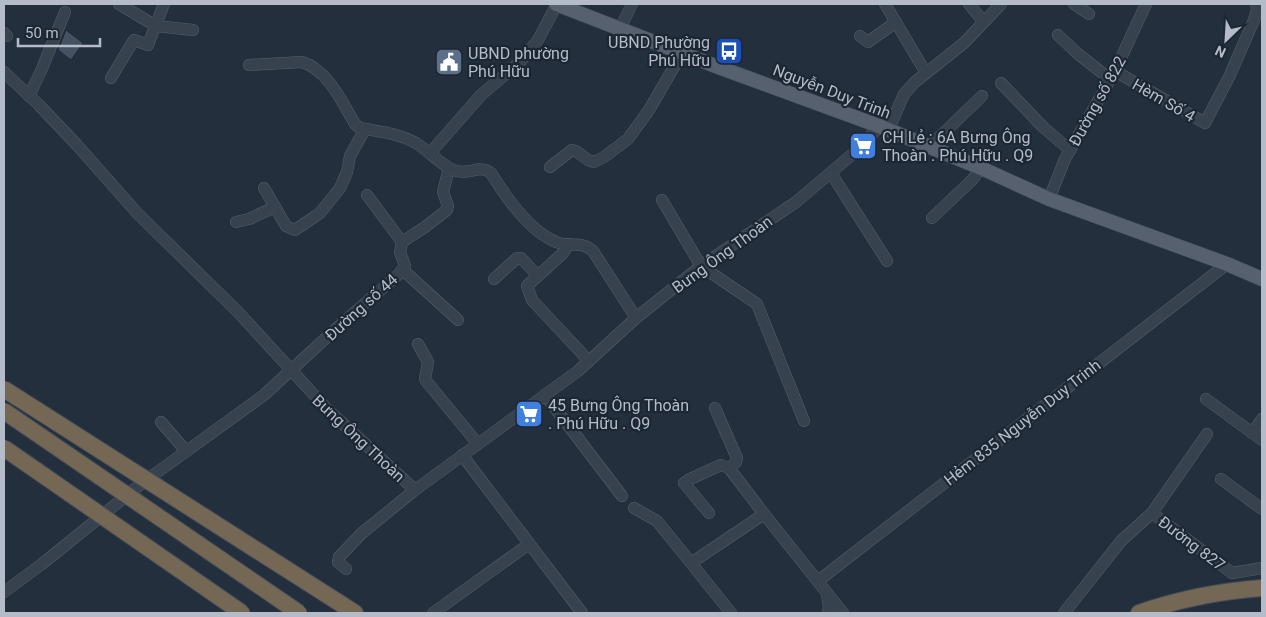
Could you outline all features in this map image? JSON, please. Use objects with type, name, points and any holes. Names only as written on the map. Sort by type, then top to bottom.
[{"type":"highway","points":[[4,389],[355,613]]},
{"type":"highway","points":[[4,411],[299,613]]},
{"type":"highway","points":[[4,448],[242,613]]},
{"type":"highway","points":[[1144,611],[1183,601],[1262,588]]},
{"type":"main road","name":"Nguyễn Duy Trinh","points":[[556,4],[884,129],[981,168],[1049,199],[1227,264],[1262,279]]},
{"type":"street","points":[[119,4],[156,26],[194,30]]},
{"type":"street","points":[[111,78],[134,40],[148,45],[164,4]]},
{"type":"street","points":[[431,152],[481,95],[520,62],[538,40],[556,4]]},
{"type":"street","points":[[620,28],[632,4]]},
{"type":"street","points":[[885,4],[926,73]]},
{"type":"street","points":[[969,4],[983,21]]},
{"type":"street","name":"Bưng Ông Thoàn","points":[[4,72],[77,145],[138,214],[238,312],[327,409],[415,490],[589,361],[636,318],[701,266],[796,202],[831,173],[884,129],[904,94],[915,82],[964,43],[1001,4]]},
{"type":"street","points":[[1074,4],[1089,14]]},
{"type":"street","name":"Đường số 822","points":[[1049,199],[1065,159],[1112,75],[1146,4]]},
{"type":"street","name":"Hèm Số 4","points":[[1112,75],[1205,123],[1225,85],[1254,20],[1257,10],[1256,4]]},
{"type":"street","points":[[29,96],[65,12]]},
{"type":"street","points":[[860,36],[868,42],[896,22]]},
{"type":"street","points":[[1058,35],[1078,54],[1112,75]]},
{"type":"street","points":[[550,167],[572,150],[594,162],[628,139],[649,110],[682,53]]},
{"type":"street","points":[[249,65],[302,62],[308,64],[326,77],[355,124],[365,129],[400,135],[431,152],[449,168],[462,172],[481,168],[491,173],[509,200],[538,232],[557,242],[583,244],[593,251],[636,318]]},
{"type":"street","points":[[1001,83],[1055,139],[1070,150]]},
{"type":"street","points":[[929,147],[982,96]]},
{"type":"street","points":[[264,188],[286,226],[295,230],[320,213],[344,180],[350,156],[365,129]]},
{"type":"street","points":[[367,195],[402,242],[446,212],[448,206],[443,192],[449,168]]},
{"type":"street","points":[[932,218],[972,180],[981,168]]},
{"type":"street","points":[[831,173],[886,261]]},
{"type":"street","points":[[662,200],[701,266],[754,300],[757,304],[804,421]]},
{"type":"street","points":[[236,222],[250,219],[275,207]]},
{"type":"street","name":"Đường số 44","points":[[291,371],[403,270],[405,263],[400,252],[402,242]]},
{"type":"street","points":[[569,244],[563,254],[527,286],[532,300],[589,361]]},
{"type":"street","points":[[494,279],[517,258],[521,258],[538,276]]},
{"type":"street","name":"Hẻm 835 Nguyễn Duy Trinh","points":[[818,581],[1227,264]]},
{"type":"street","points":[[403,270],[458,320]]},
{"type":"street","points":[[418,344],[428,362],[425,379],[478,444]]},
{"type":"street","points":[[4,592],[42,564],[141,484],[264,395],[291,371]]},
{"type":"street","points":[[545,395],[622,496]]},
{"type":"street","points":[[1206,399],[1262,440]]},
{"type":"street","points":[[715,408],[737,458],[736,462],[729,468]]},
{"type":"street","points":[[1252,432],[1262,419]]},
{"type":"street","points":[[160,422],[186,451]]},
{"type":"street","points":[[1064,613],[1121,541],[1152,513],[1207,434]]},
{"type":"street","points":[[462,455],[582,613]]},
{"type":"street","points":[[708,513],[684,484],[690,478],[721,465],[729,468],[844,613]]},
{"type":"street","points":[[1221,478],[1262,509]]},
{"type":"street","points":[[346,569],[338,562],[339,557],[362,533],[415,490]]},
{"type":"street","points":[[634,508],[657,521],[730,613]]},
{"type":"street","name":"Đường 827","points":[[1152,513],[1232,573],[1262,567]]},
{"type":"street","points":[[691,563],[764,514]]},
{"type":"street","points":[[433,613],[529,544]]},
{"type":"street","points":[[827,592],[828,613]]},
{"type":"building","points":[[66,30],[83,43],[71,60],[58,50]]},
{"type":"place","name":"UBND Phường Phú Hữu","points":[[729,51]]},
{"type":"place","name":"UBND phường Phú Hữu","points":[[449,62]]},
{"type":"place","name":"CH Lẻ : 6A Bưng Ông Thoàn . Phú Hữu . Q9","points":[[863,146]]},
{"type":"place","name":"45 Bưng Ông Thoàn . Phú Hữu . Q9","points":[[529,414]]}]
